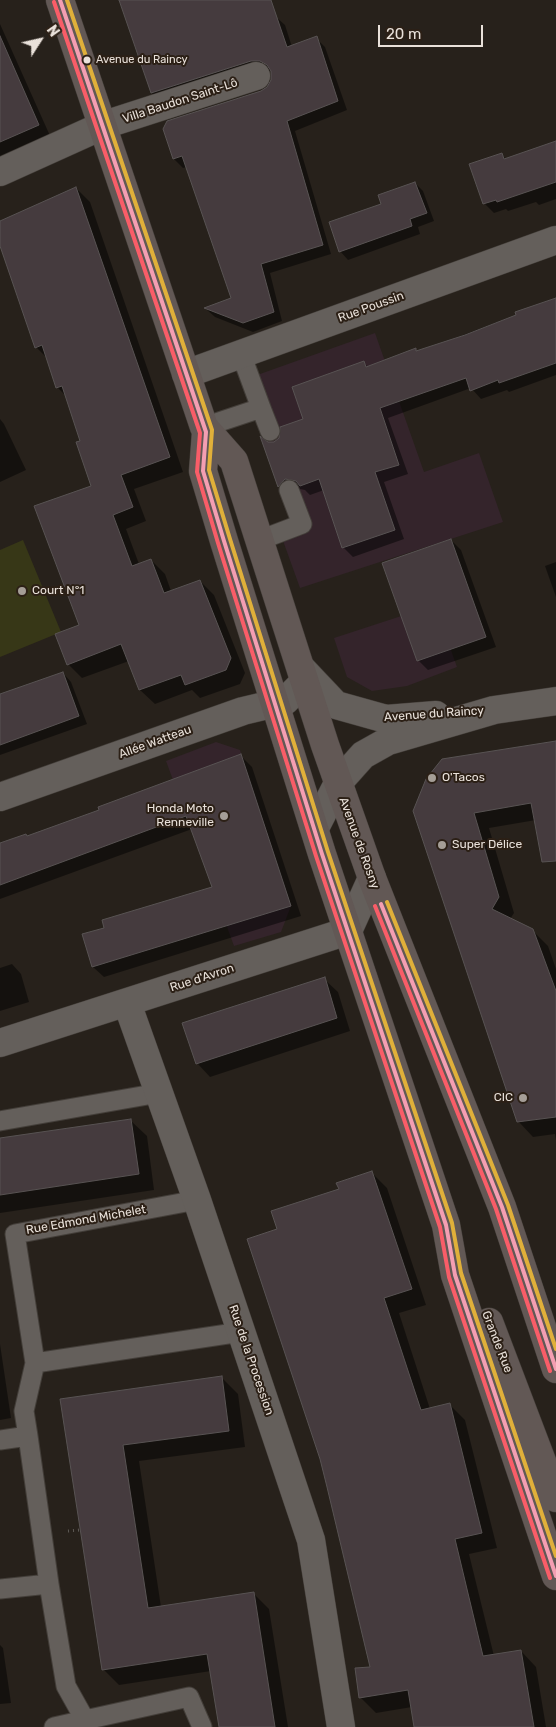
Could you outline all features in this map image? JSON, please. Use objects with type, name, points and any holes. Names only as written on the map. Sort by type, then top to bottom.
[{"type":"main road","name":"Avenue de Rosny","points":[[60,0],[104,125],[205,430],[203,471],[274,704],[446,1225]]},
{"type":"main road","name":"Avenue de Rosny","points":[[205,430],[234,461],[338,783],[372,878],[460,1108],[502,1207],[556,1369]]},
{"type":"main road","name":"Grande Rue","points":[[446,1225],[470,1271],[556,1498]]},
{"type":"main road","name":"Grande Rue","points":[[446,1225],[455,1275],[556,1576]]},
{"type":"street","name":"Villa Baudon Saint-Lô","points":[[0,172],[104,125],[256,76]]},
{"type":"street","name":"Rue Poussin","points":[[186,374],[556,240]]},
{"type":"street","name":"Allée Watteau","points":[[0,797],[243,711],[274,704],[292,696],[303,675]]},
{"type":"street","name":"Avenue du Raincy","points":[[303,675],[336,705],[360,714],[386,719],[494,710],[556,701]]},
{"type":"street","name":"Avenue du Raincy","points":[[315,828],[338,783],[363,755],[388,741],[494,710]]},
{"type":"street","points":[[348,931],[372,878]]},
{"type":"street","name":"Rue d'Avron","points":[[0,1042],[348,931]]},
{"type":"street","name":"Rue de la Procession","points":[[127,1003],[197,1200],[311,1540],[341,1727]]},
{"type":"lane","points":[[241,354],[270,431]]},
{"type":"lane","points":[[205,430],[261,408]]},
{"type":"lane","points":[[260,540],[302,524],[289,490]]},
{"type":"lane","points":[[0,1121],[159,1093]]},
{"type":"lane","name":"Rue Edmond Michelet","points":[[86,1724],[66,1686],[49,1584],[24,1411],[35,1363],[15,1234],[197,1200]]},
{"type":"lane","points":[[35,1363],[241,1332]]},
{"type":"lane","points":[[0,1440],[28,1436]]},
{"type":"lane","points":[[0,1589],[49,1584]]},
{"type":"lane","points":[[54,1727],[86,1724],[189,1697],[202,1727]]},
{"type":"shaded area","points":[[375,333],[424,472],[479,453],[503,522],[300,588],[277,524],[294,518],[246,379]]},
{"type":"shaded area","name":"Court N°1","points":[[23,540],[61,632],[0,657],[0,550]]},
{"type":"shaded area","points":[[435,605],[457,667],[407,686],[372,691],[347,677],[334,638]]},
{"type":"shaded area","name":"Honda Moto Renneville","points":[[216,742],[240,750],[291,906],[281,932],[234,946],[166,761]]},
{"type":"building","points":[[119,0],[271,0],[287,47],[317,36],[338,101],[287,121],[323,245],[261,264],[274,312],[243,323],[204,308],[231,298],[182,156],[173,159],[163,129],[167,121],[261,91],[267,87],[271,80],[271,71],[267,65],[260,61],[251,61],[151,93]]},
{"type":"building","points":[[0,36],[39,125],[0,142]]},
{"type":"building","points":[[556,141],[556,182],[497,202],[496,200],[483,204],[469,164],[502,153],[504,159]]},
{"type":"building","points":[[415,182],[427,213],[410,219],[412,226],[339,252],[329,222],[381,204],[378,195]]},
{"type":"building","points":[[76,187],[170,457],[121,475],[133,507],[113,515],[132,566],[151,559],[164,593],[200,580],[231,658],[226,670],[185,685],[181,675],[139,690],[121,644],[67,665],[55,634],[79,625],[34,506],[91,486],[76,442],[80,441],[62,386],[56,388],[42,345],[35,348],[0,246],[0,221]]},
{"type":"building","points":[[556,298],[556,363],[499,383],[498,380],[470,391],[466,378],[380,408],[399,465],[375,472],[395,530],[342,548],[319,479],[300,486],[296,481],[285,479],[278,487],[260,436],[268,442],[274,442],[279,438],[280,427],[303,419],[292,387],[364,361],[366,367],[416,348],[416,351],[465,335],[516,315],[515,312]]},
{"type":"building","points":[[451,539],[486,637],[417,661],[382,563]]},
{"type":"building","points":[[63,672],[79,716],[0,745],[0,694]]},
{"type":"building","points":[[556,741],[556,861],[542,862],[531,803],[474,813],[499,897],[492,909],[533,929],[556,991],[556,1117],[517,1122],[413,811],[426,779],[442,759]]},
{"type":"building","points":[[241,754],[291,906],[92,967],[82,934],[104,928],[102,920],[212,887],[186,816],[0,885],[0,843],[26,834],[27,836],[99,810],[98,807]]},
{"type":"building","points":[[325,977],[337,1018],[196,1064],[182,1023]]},
{"type":"building","points":[[131,1119],[139,1174],[0,1195],[0,1138]]},
{"type":"building","points":[[372,1171],[412,1289],[384,1298],[421,1410],[450,1403],[482,1533],[455,1539],[483,1656],[521,1650],[534,1727],[414,1727],[408,1690],[359,1698],[355,1668],[370,1667],[327,1487],[320,1459],[247,1239],[277,1229],[271,1211],[339,1189],[336,1183]]},
{"type":"building","points":[[222,1376],[229,1431],[123,1445],[148,1608],[254,1592],[275,1727],[219,1727],[207,1654],[102,1670],[60,1399]]},
{"type":"transit line","points":[[60,0],[206,432],[203,471],[224,541],[322,854],[446,1225],[455,1275],[556,1576]]},
{"type":"transit line","points":[[67,0],[212,430],[209,470],[230,539],[328,852],[452,1223],[461,1273],[556,1556]]},
{"type":"transit line","points":[[54,2],[200,433],[197,472],[218,543],[316,856],[440,1227],[449,1277],[550,1578]]},
{"type":"transit line","points":[[387,902],[508,1205],[556,1349]]},
{"type":"transit line","points":[[381,904],[502,1207],[556,1369]]},
{"type":"transit line","points":[[375,906],[496,1209],[550,1371]]},
{"type":"place","name":"Avenue du Raincy","points":[[87,60]]},
{"type":"place","name":"Court N°1","points":[[22,591]]},
{"type":"place","name":"O'Tacos","points":[[432,778]]},
{"type":"place","name":"Honda Moto Renneville","points":[[224,816]]},
{"type":"place","name":"Super Délice","points":[[442,845]]},
{"type":"place","name":"CIC","points":[[523,1098]]}]
